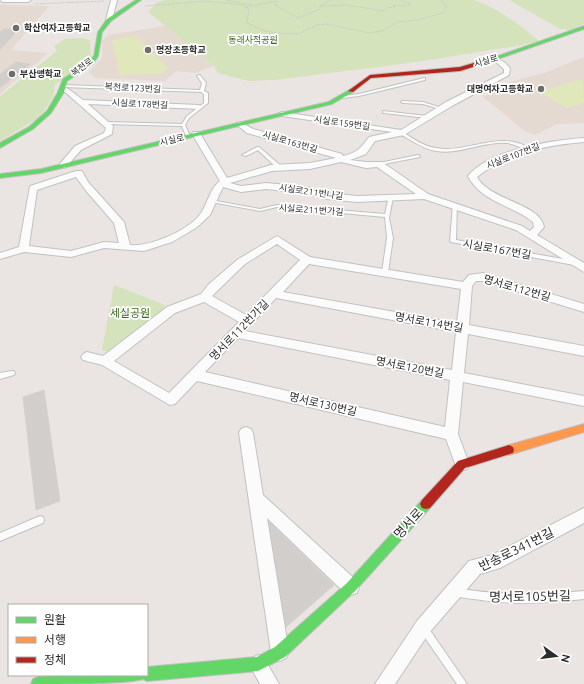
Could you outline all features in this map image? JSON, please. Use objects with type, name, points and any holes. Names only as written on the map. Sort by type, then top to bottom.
[{"type":"main road","name":"복천로","points":[[0,146],[44,119],[63,88],[64,80],[91,63],[96,56],[100,32],[108,20],[135,2]]},
{"type":"main road","name":"시실로","points":[[0,176],[41,171],[330,102],[342,97],[370,77],[449,70],[494,59],[584,26]]},
{"type":"main road","points":[[462,464],[584,428]]},
{"type":"main road","name":"명서로","points":[[148,674],[258,664],[280,652],[351,587],[462,464]]},
{"type":"main road","points":[[38,684],[127,676]]},
{"type":"street","points":[[2,0],[29,2]]},
{"type":"street","points":[[108,20],[114,0]]},
{"type":"street","points":[[0,256],[24,248],[52,253],[71,254],[104,245],[125,246],[140,249],[176,236],[205,215],[219,186],[225,182],[274,168],[310,166],[359,154],[372,139],[401,132],[507,74],[508,70],[505,65],[494,59]]},
{"type":"street","name":"시실로178번길","points":[[63,88],[106,123],[110,128],[108,134],[78,148],[63,165]]},
{"type":"street","name":"시실로178번길","points":[[81,103],[90,102],[199,107]]},
{"type":"street","name":"시실로159번길","points":[[282,114],[401,132]]},
{"type":"street","name":"시실로163번길","points":[[240,124],[250,131],[339,156],[341,159]]},
{"type":"street","points":[[192,135],[225,182]]},
{"type":"street","name":"시실로107번길","points":[[532,235],[539,228],[538,221],[529,214],[478,188],[472,176],[480,169],[528,149],[554,142],[584,140]]},
{"type":"street","points":[[341,159],[366,164],[380,164]]},
{"type":"street","name":"시실로167번길","points":[[380,164],[425,196],[509,224],[532,235],[581,266]]},
{"type":"street","points":[[274,168],[287,188]]},
{"type":"street","points":[[24,248],[33,188],[79,173],[80,178],[98,196],[120,223],[125,246]]},
{"type":"street","name":"시실로211번나길","points":[[225,182],[226,185],[241,189],[266,186],[306,190],[327,196],[357,198],[425,196]]},
{"type":"street","name":"명서로112번길","points":[[105,361],[171,310],[205,297],[213,287],[241,262],[277,239],[307,260],[467,286],[468,280],[473,277],[483,277],[584,308]]},
{"type":"street","name":"명서로112번가길","points":[[105,361],[170,400],[307,260]]},
{"type":"street","points":[[462,464],[451,434],[467,286]]},
{"type":"street","name":"명서로114번길","points":[[274,294],[584,351]]},
{"type":"street","points":[[205,297],[247,321]]},
{"type":"street","name":"명서로120번길","points":[[236,333],[584,401]]},
{"type":"street","points":[[88,357],[105,361]]},
{"type":"street","name":"명서로130번길","points":[[194,375],[451,434]]},
{"type":"street","points":[[246,433],[280,652]]},
{"type":"street","points":[[255,497],[351,587]]},
{"type":"street","name":"반송로341번길","points":[[384,684],[423,628],[475,567],[494,562],[584,515]]},
{"type":"street","points":[[258,664],[270,684]]},
{"type":"lane","points":[[192,135],[183,126],[188,117],[206,103],[206,93],[202,91],[204,83],[199,76]]},
{"type":"lane","name":"시실로","points":[[342,97],[359,95],[424,79]]},
{"type":"lane","name":"복천로123번길","points":[[63,88],[202,91]]},
{"type":"lane","points":[[403,102],[423,103],[443,109]]},
{"type":"lane","points":[[384,112],[427,117]]},
{"type":"lane","name":"시실로178번길","points":[[106,123],[183,126]]},
{"type":"lane","points":[[401,132],[426,146],[437,150],[452,150],[506,142],[520,144],[528,149]]},
{"type":"lane","points":[[244,155],[258,148],[274,168]]},
{"type":"lane","points":[[380,164],[418,156]]},
{"type":"lane","points":[[384,272],[390,238],[387,216],[390,197]]},
{"type":"lane","name":"시실로211번가길","points":[[211,202],[260,210],[276,206],[387,216]]},
{"type":"lane","name":"시실로167번길","points":[[455,205],[453,241],[581,266]]},
{"type":"lane","points":[[0,376],[12,373]]},
{"type":"lane","points":[[0,537],[40,520]]},
{"type":"lane","name":"명서로105번길","points":[[453,591],[481,597],[510,600],[551,599],[584,595]]},
{"type":"lane","points":[[423,628],[462,684]]},
{"type":"path","points":[[226,0],[252,5]]},
{"type":"path","points":[[135,2],[152,6],[205,1],[236,4],[247,7],[276,1],[278,2],[276,5],[298,18],[320,9],[320,6],[330,0]]},
{"type":"path","points":[[320,6],[347,5],[384,11],[387,8],[395,7],[393,5],[406,6],[410,4],[402,0]]},
{"type":"path","points":[[247,7],[249,12],[247,23],[264,31],[298,34],[317,25],[326,24],[369,32],[382,31],[397,22],[417,20],[443,13],[448,7],[441,0]]},
{"type":"path","points":[[29,2],[88,3],[105,1]]},
{"type":"shaded area","points":[[0,5],[49,6],[11,50],[48,53],[0,94]]},
{"type":"shaded area","name":"명장초등학교","points":[[165,26],[214,66],[195,73],[176,71],[165,81],[94,78],[89,72],[102,58],[102,41],[108,35]]},
{"type":"shaded area","name":"대명여자고등학교","points":[[584,57],[584,123],[557,124],[535,135],[526,132],[483,97],[513,81],[544,73]]},
{"type":"green space","name":"동래사적공원","points":[[165,0],[474,0],[492,8],[508,18],[539,41],[402,64],[275,80],[248,81],[218,73],[214,66],[148,12],[157,2]]},
{"type":"green space","points":[[509,0],[584,0],[584,24],[569,30],[560,29]]},
{"type":"green space","points":[[135,36],[169,68],[161,74],[120,75],[112,40]]},
{"type":"green space","points":[[82,38],[90,40],[91,58],[55,85],[53,97],[40,117],[0,141],[0,96],[57,51],[54,46],[65,39]]},
{"type":"green space","points":[[583,79],[584,103],[567,108],[538,92]]},
{"type":"green space","name":"세실공원","points":[[114,285],[165,305],[163,313],[110,352],[102,350]]},
{"type":"building","points":[[4,29],[19,29],[0,50],[0,32]]},
{"type":"building","points":[[16,62],[30,64],[0,88],[0,74]]},
{"type":"building","points":[[44,390],[60,501],[36,510],[23,397]]},
{"type":"building","points":[[269,522],[334,585],[286,627]]},
{"type":"traffic: fast","points":[[0,146],[31,128],[49,112],[61,92],[65,80],[91,63],[96,56],[100,32],[109,20],[139,0]]},
{"type":"traffic: fast","points":[[484,62],[584,27]]},
{"type":"traffic: fast","points":[[0,176],[41,171],[330,103],[351,91]]},
{"type":"traffic: fast","points":[[148,674],[258,664],[280,652],[351,587],[426,504]]},
{"type":"traffic: fast","points":[[38,684],[127,676]]},
{"type":"traffic: slow","points":[[509,450],[584,428]]},
{"type":"traffic: jam","points":[[351,91],[370,77],[460,69],[484,62]]},
{"type":"traffic: jam","points":[[426,504],[462,464],[509,450]]},
{"type":"place","name":"학산여자고등학교","points":[[16,28]]},
{"type":"place","name":"명장초등학교","points":[[148,50]]},
{"type":"place","name":"부산맹학교","points":[[12,74]]},
{"type":"place","name":"대명여자고등학교","points":[[541,89]]}]
